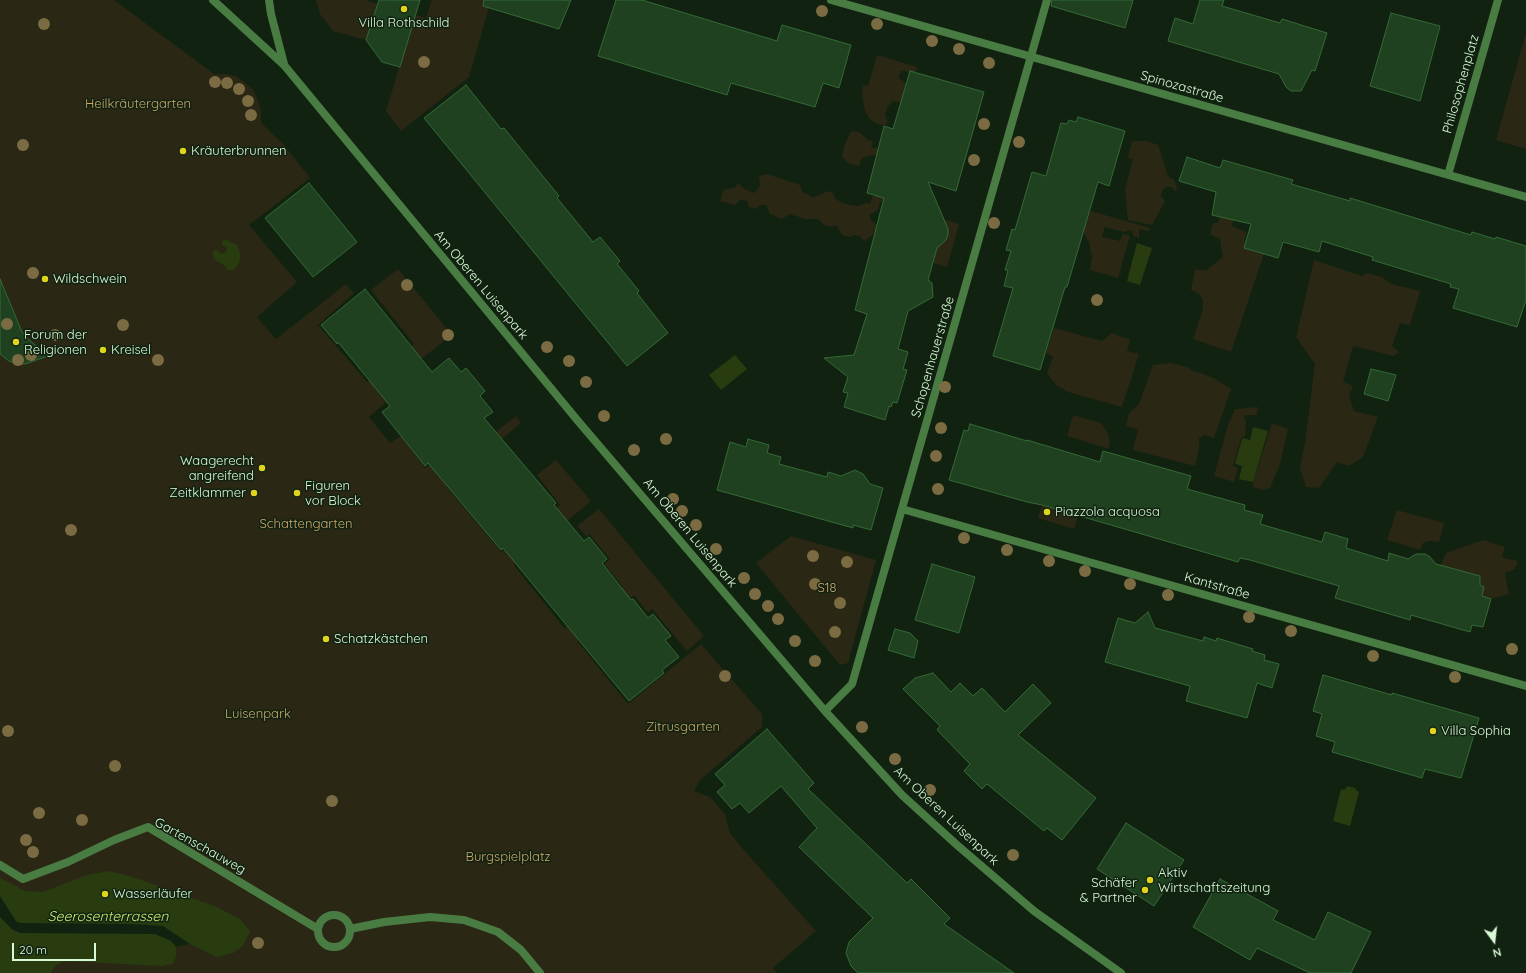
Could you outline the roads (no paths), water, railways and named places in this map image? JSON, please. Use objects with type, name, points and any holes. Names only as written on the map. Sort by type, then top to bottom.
[{"type":"street","name":"Am Oberen Luisenpark","points":[[213,0],[284,65],[578,421],[825,711],[902,795],[956,845],[1034,911],[1121,973]]},
{"type":"street","name":"Am Oberen Luisenpark","points":[[269,0],[284,65]]},
{"type":"street","name":"Spinozastraße","points":[[831,0],[1526,197]]},
{"type":"street","name":"Schopenhauerstraße","points":[[825,711],[852,684],[1047,0]]},
{"type":"street","name":"Philosophenplatz","points":[[1448,175],[1498,0]]},
{"type":"street","name":"Kantstraße","points":[[902,509],[1526,686]]},
{"type":"street","name":"Gartenschauweg","points":[[0,865],[23,879],[68,862],[114,840],[148,827],[318,929],[320,939],[327,945],[341,945],[345,942],[350,930]]},
{"type":"street","points":[[318,929],[322,920],[326,917],[335,915],[343,918],[347,922],[350,930],[384,922],[430,917],[464,920],[498,932],[520,950],[540,973]]},
{"type":"water","points":[[226,240],[237,245],[241,256],[237,267],[233,270],[228,270],[223,264],[216,261],[212,254],[215,249],[223,254],[226,252],[227,248],[222,244],[222,241]]},
{"type":"water","points":[[1137,243],[1152,248],[1140,285],[1127,281]]},
{"type":"water","points":[[735,355],[747,369],[721,390],[709,375]]},
{"type":"water","points":[[1253,427],[1268,431],[1253,482],[1239,479],[1242,466],[1235,464],[1241,442],[1243,438],[1250,440]]},
{"type":"water","points":[[1348,786],[1355,788],[1359,792],[1350,826],[1333,821],[1341,789],[1344,790]]},
{"type":"water","name":"Seerosenterrassen","points":[[109,871],[130,876],[217,907],[240,919],[250,931],[243,946],[233,953],[217,957],[190,944],[176,947],[176,956],[172,964],[162,966],[64,961],[54,967],[51,973],[0,973],[0,878],[25,891],[43,892],[87,875]]},
{"type":"place","name":"Villa Rothschild","points":[[404,9]]},
{"type":"place","name":"Kräuterbrunnen","points":[[183,151]]},
{"type":"place","name":"Wildschwein","points":[[45,279]]},
{"type":"place","name":"Forum der Religionen","points":[[16,342]]},
{"type":"place","name":"Kreisel","points":[[103,350]]},
{"type":"place","name":"Waagerecht angreifend","points":[[262,468]]},
{"type":"place","name":"Zeitklammer","points":[[254,493]]},
{"type":"place","name":"Figuren vor Block","points":[[297,493]]},
{"type":"place","name":"Piazzola acquosa","points":[[1047,512]]},
{"type":"place","name":"Schatzkästchen","points":[[326,639]]},
{"type":"place","name":"Villa Sophia","points":[[1433,731]]},
{"type":"place","name":"Aktiv Wirtschaftszeitung","points":[[1150,880]]},
{"type":"place","name":"Schäfer & Partner","points":[[1145,890]]},
{"type":"place","name":"Wasserläufer","points":[[105,894]]},
{"type":"park label","name":"Heilkräutergarten","points":[[138,104]]},
{"type":"park label","name":"Schattengarten","points":[[306,524]]},
{"type":"park label","name":"S18","points":[[827,588]]},
{"type":"park label","name":"Luisenpark","points":[[258,714]]},
{"type":"park label","name":"Zitrusgarten","points":[[683,727]]},
{"type":"park label","name":"Burgspielplatz","points":[[508,857]]}]
